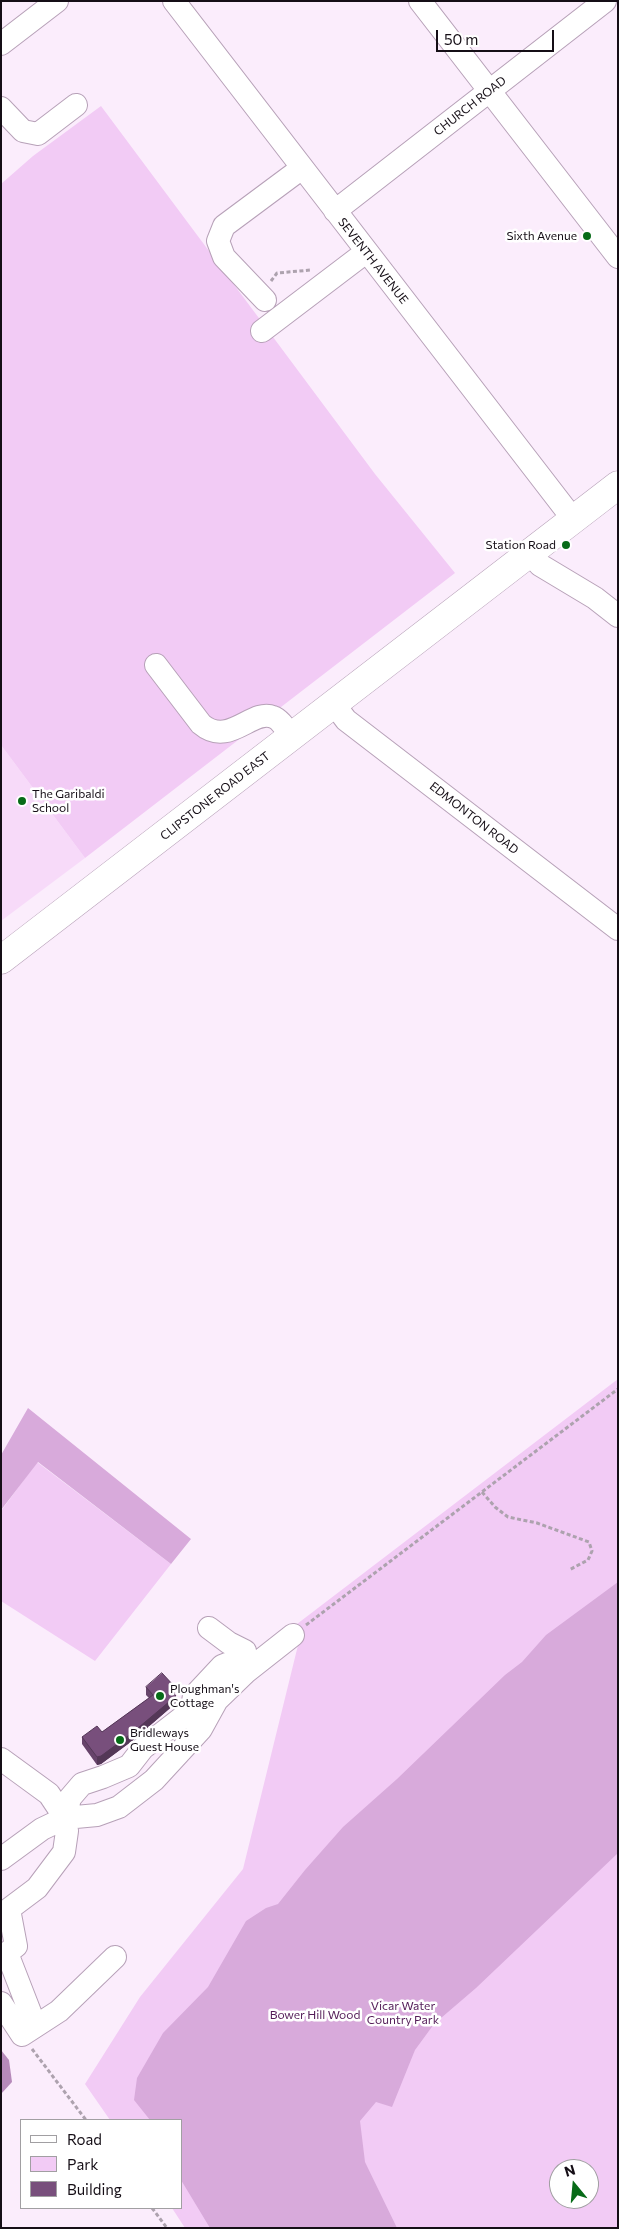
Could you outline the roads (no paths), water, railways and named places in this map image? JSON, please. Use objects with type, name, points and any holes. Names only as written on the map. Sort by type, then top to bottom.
[{"type":"main road","name":"CLIPSTONE ROAD EAST","points":[[1,960],[618,485]]},
{"type":"street","points":[[3,40],[57,1]]},
{"type":"street","name":"SEVENTH AVENUE","points":[[174,1],[573,519]]},
{"type":"street","points":[[420,1],[490,91],[610,231],[618,257]]},
{"type":"street","name":"CHURCH ROAD","points":[[334,211],[605,1]]},
{"type":"street","points":[[1,108],[23,131],[38,134],[76,105]]},
{"type":"street","points":[[266,300],[224,256],[218,241],[224,226],[302,168]]},
{"type":"street","points":[[262,331],[366,252]]},
{"type":"street","points":[[529,553],[540,565],[595,598],[618,616]]},
{"type":"street","points":[[156,665],[201,724],[209,731],[217,733],[231,730],[268,716],[274,717],[292,736]]},
{"type":"street","name":"EDMONTON ROAD","points":[[334,704],[346,720],[618,929]]},
{"type":"street","points":[[29,2030],[7,1953],[16,1946],[9,1909],[37,1888],[64,1852],[67,1832],[65,1818],[70,1798],[82,1784],[129,1766],[143,1748],[183,1717],[192,1707],[194,1696],[222,1666],[242,1658],[245,1651],[229,1643],[209,1628]]},
{"type":"street","points":[[1,1859],[42,1829],[65,1818],[97,1815],[119,1807],[154,1780],[201,1729],[217,1700],[246,1672],[293,1634]]},
{"type":"street","points":[[1,1759],[49,1794],[65,1818]]},
{"type":"street","points":[[29,2030],[59,2011],[115,1957]]},
{"type":"street","points":[[1,2003],[29,2030]]},
{"type":"place","name":"Sixth Avenue","points":[[587,236]]},
{"type":"place","name":"Station Road","points":[[566,545]]},
{"type":"place","name":"The Garibaldi School","points":[[22,801]]},
{"type":"place","name":"Ploughman's Cottage","points":[[160,1696]]},
{"type":"place","name":"Bridleways Guest House","points":[[120,1740]]},
{"type":"park label","name":"Vicar Water Country Park","points":[[403,2013]]},
{"type":"park label","name":"Bower Hill Wood","points":[[315,2015]]}]
